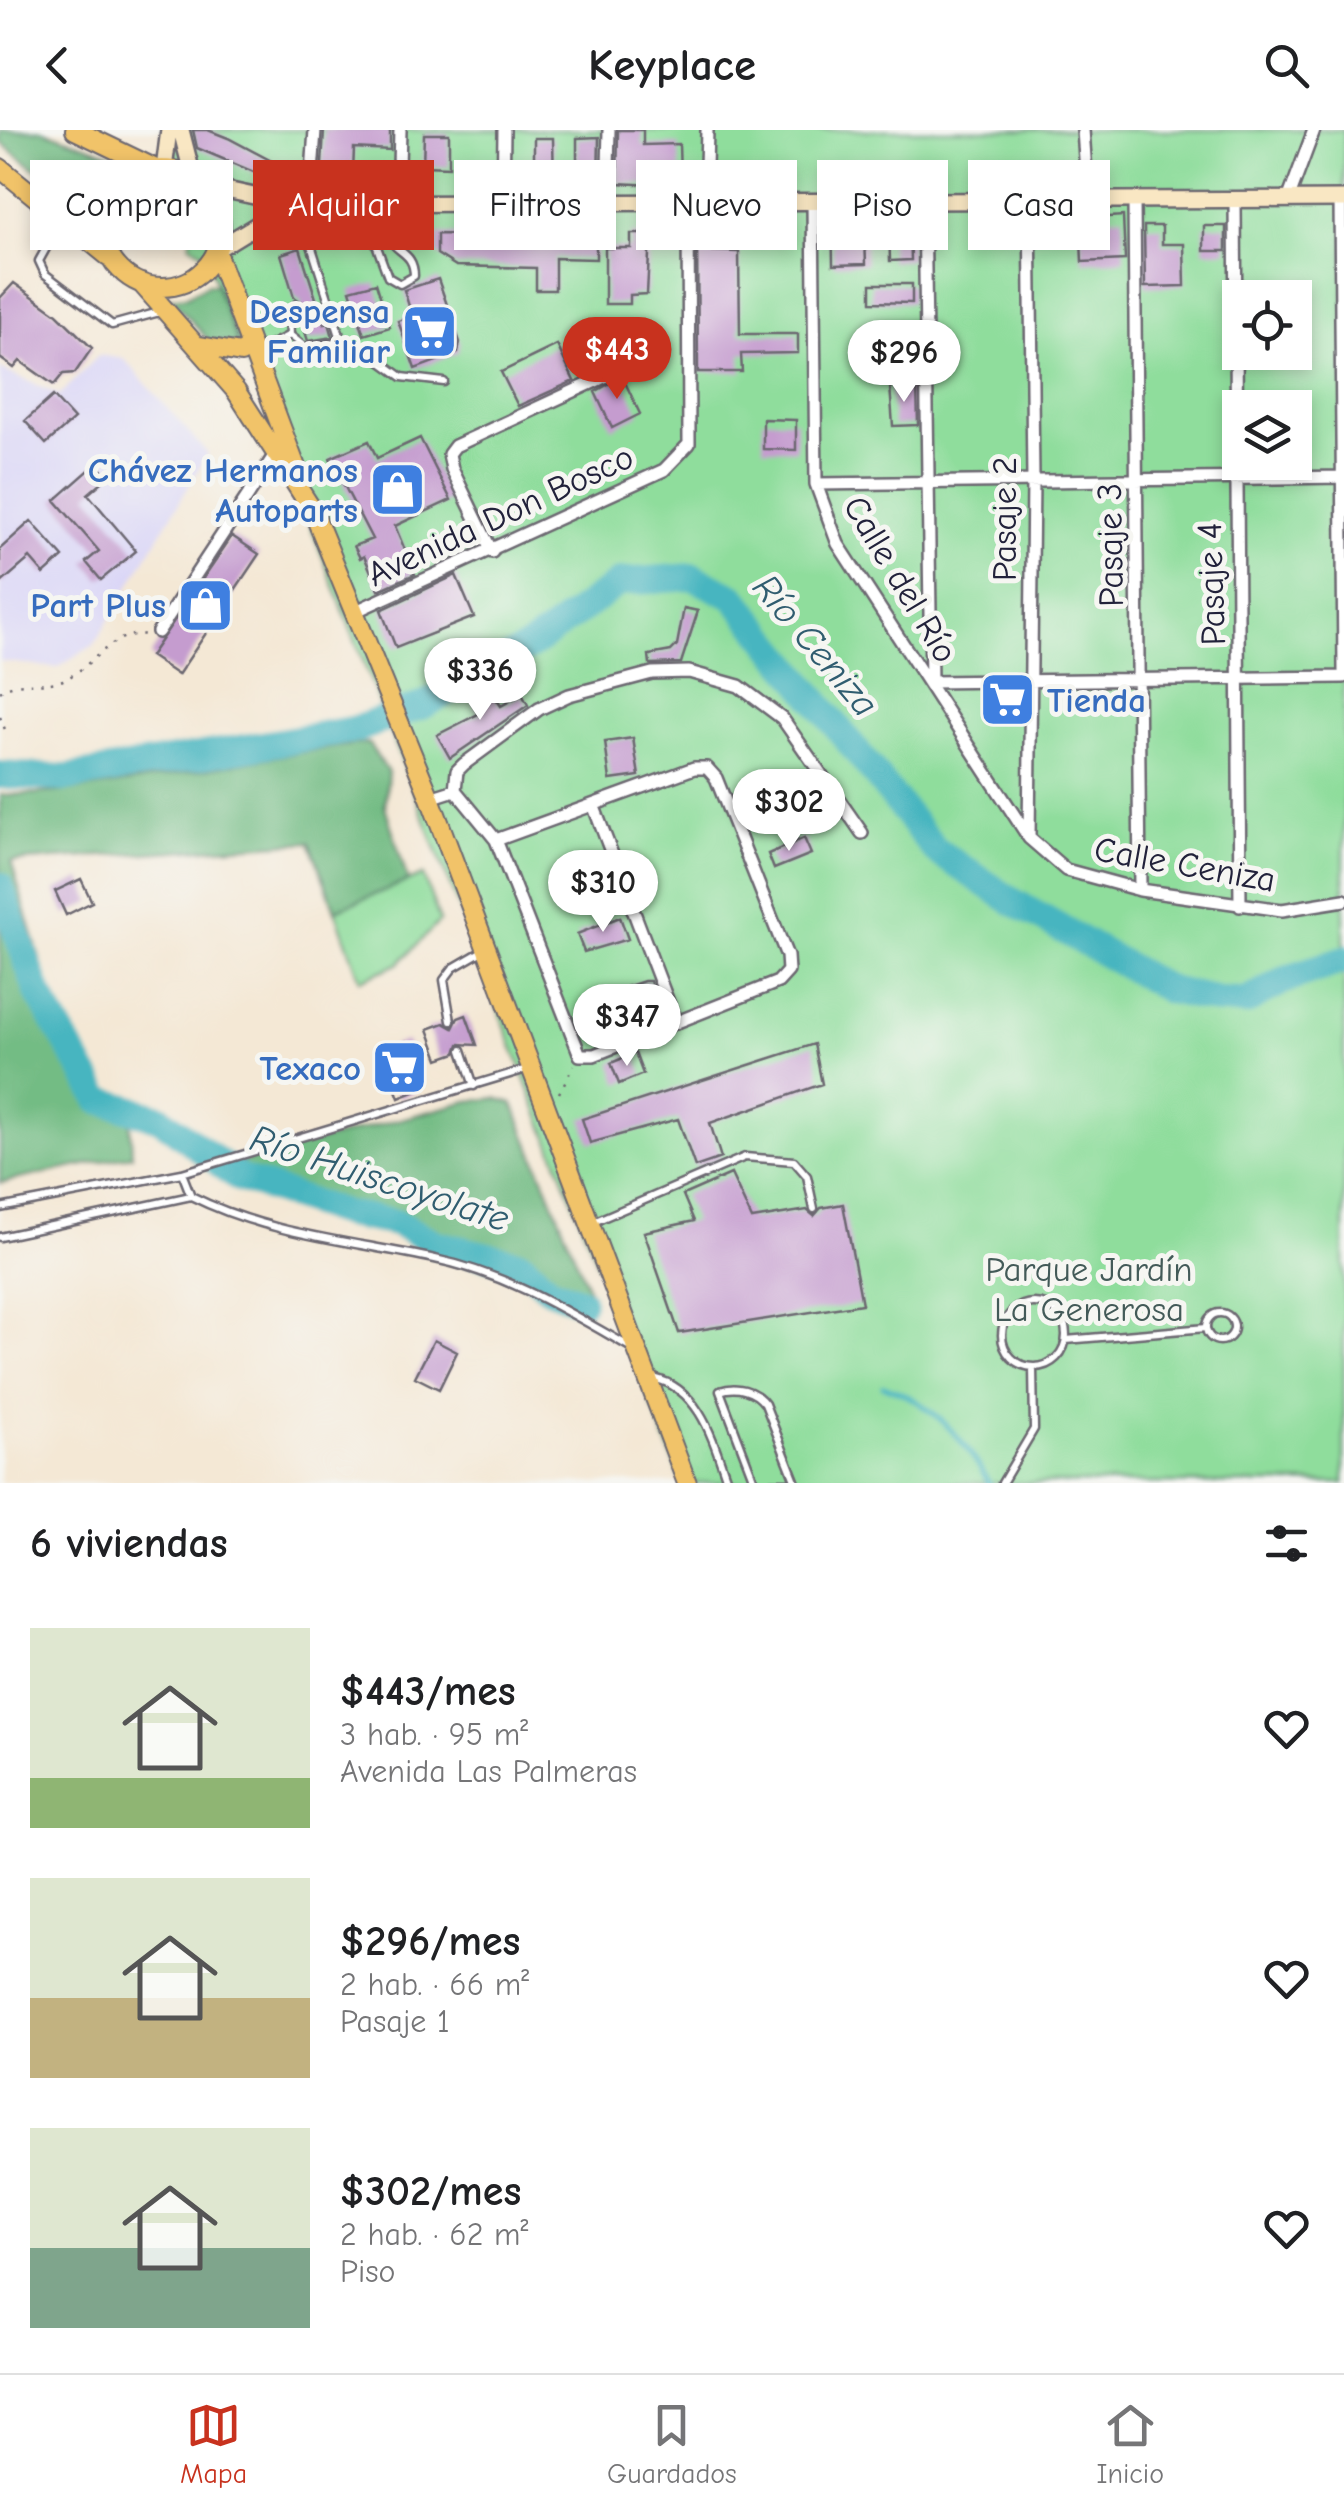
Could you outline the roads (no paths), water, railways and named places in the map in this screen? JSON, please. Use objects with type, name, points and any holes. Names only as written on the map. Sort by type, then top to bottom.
[{"type":"main road","points":[[74,130],[140,160]]},
{"type":"main road","points":[[162,160],[169,130]]},
{"type":"main road","points":[[181,130],[191,160]]},
{"type":"main road","points":[[0,168],[30,190]]},
{"type":"main road","points":[[1110,200],[1342,199]]},
{"type":"main road","points":[[797,203],[817,203]]},
{"type":"main road","points":[[102,250],[141,283],[200,346],[313,511]]},
{"type":"main road","points":[[110,250],[115,262]]},
{"type":"main road","points":[[141,283],[164,287],[182,284],[202,271],[217,250]]},
{"type":"main road","points":[[217,250],[313,511],[430,798],[687,1483]]},
{"type":"main road","points":[[200,346],[240,353],[252,349]]},
{"type":"street","points":[[313,160],[315,130]]},
{"type":"street","points":[[399,160],[400,130]]},
{"type":"street","points":[[504,130],[504,160]]},
{"type":"street","points":[[608,130],[608,160]]},
{"type":"street","points":[[703,160],[707,130]]},
{"type":"street","points":[[1083,130],[1085,160]]},
{"type":"street","points":[[1288,200],[1314,130]]},
{"type":"street","points":[[925,250],[931,682],[1344,674],[1342,199]]},
{"type":"street","name":"Pasaje 3","points":[[1134,200],[1140,890]]},
{"type":"street","name":"Pasaje 4","points":[[1235,200],[1236,390]]},
{"type":"street","name":"Calle del Río","points":[[813,203],[816,484],[822,512],[838,544],[1029,838]]},
{"type":"street","name":"Avenida Don Bosco","points":[[356,612],[664,470],[689,444],[696,250]]},
{"type":"street","name":"Pasaje 2","points":[[1029,838],[1033,481],[1031,250]]},
{"type":"street","points":[[492,552],[452,469],[449,454],[455,446],[612,373]]},
{"type":"street","points":[[158,632],[276,453]]},
{"type":"street","points":[[1312,477],[1343,477]]},
{"type":"street","points":[[816,484],[1222,478]]},
{"type":"street","name":"Pasaje 4","points":[[1236,480],[1242,678],[1240,906]]},
{"type":"street","points":[[496,840],[694,768],[706,768],[716,778],[787,956],[788,970],[778,982],[594,1055],[580,1055],[496,840],[455,790],[457,771],[464,764],[539,709],[569,696],[652,673],[689,672],[739,686],[782,718],[862,833]]},
{"type":"street","points":[[430,798],[455,790]]},
{"type":"street","points":[[594,807],[676,1023]]},
{"type":"street","name":"Calle Ceniza","points":[[1029,838],[1066,870],[1140,890],[1240,906],[1309,908],[1344,900]]},
{"type":"lane","points":[[369,202],[390,241],[411,259],[414,276],[400,284],[388,277],[369,202]]},
{"type":"lane","points":[[43,250],[40,262],[46,274],[112,325],[166,310]]},
{"type":"lane","points":[[313,250],[342,342]]},
{"type":"lane","points":[[316,297],[326,293]]},
{"type":"lane","points":[[290,335],[290,316],[296,304]]},
{"type":"lane","points":[[252,349],[290,335]]},
{"type":"lane","points":[[290,335],[306,348],[342,342],[370,353],[402,378],[444,382]]},
{"type":"lane","points":[[451,1020],[444,980],[453,968],[485,950]]},
{"type":"lane","points":[[462,1050],[474,1086]]},
{"type":"lane","points":[[0,1208],[182,1172],[532,1068]]},
{"type":"lane","points":[[590,1224],[745,1157],[794,1161],[807,1176],[814,1209]]},
{"type":"lane","points":[[182,1172],[191,1196]]},
{"type":"lane","points":[[0,1236],[191,1196],[227,1214],[317,1240],[438,1259],[516,1283],[638,1352]]},
{"type":"lane","points":[[1037,1303],[1048,1306],[1062,1321],[1066,1340],[1054,1361],[1033,1368],[1014,1360],[1003,1344],[1004,1324],[1017,1308],[1037,1303]]},
{"type":"lane","points":[[1221,1312],[1235,1325],[1233,1335],[1222,1342],[1213,1340],[1206,1328],[1212,1315],[1221,1312]]},
{"type":"lane","points":[[1066,1340],[1206,1328]]},
{"type":"lane","points":[[1002,1483],[1034,1430],[1033,1368]]},
{"type":"lane","points":[[647,1377],[678,1388],[694,1404],[728,1483]]},
{"type":"lane","points":[[756,1483],[720,1390],[724,1388],[758,1395],[765,1404],[794,1483],[771,1483]]},
{"type":"waterway","name":"Río Ceniza","points":[[0,775],[67,778],[357,729],[424,705],[531,646],[620,582],[693,577],[734,597],[935,850],[1012,901],[1169,990],[1219,1001],[1246,1002],[1282,981],[1344,960]]},
{"type":"waterway","name":"Río Huiscoyolate","points":[[0,886],[39,995],[100,1100],[160,1118],[239,1178],[345,1214],[396,1223],[437,1244],[522,1264],[550,1289],[581,1301]]},
{"type":"waterway","name":"Río Huiscoyolate","points":[[883,1386],[917,1401],[945,1424],[969,1451],[989,1483]]},
{"type":"place","name":"Despensa Familiar","points":[[429,331]]},
{"type":"place","name":"Chávez Hermanos Autoparts","points":[[397,490]]},
{"type":"place","name":"Part Plus","points":[[205,605]]},
{"type":"place","name":"Tienda","points":[[1008,700]]},
{"type":"place","name":"Texaco","points":[[400,1068]]},
{"type":"park label","name":"Parque Jardín La Generosa","points":[[1089,1289]]}]
